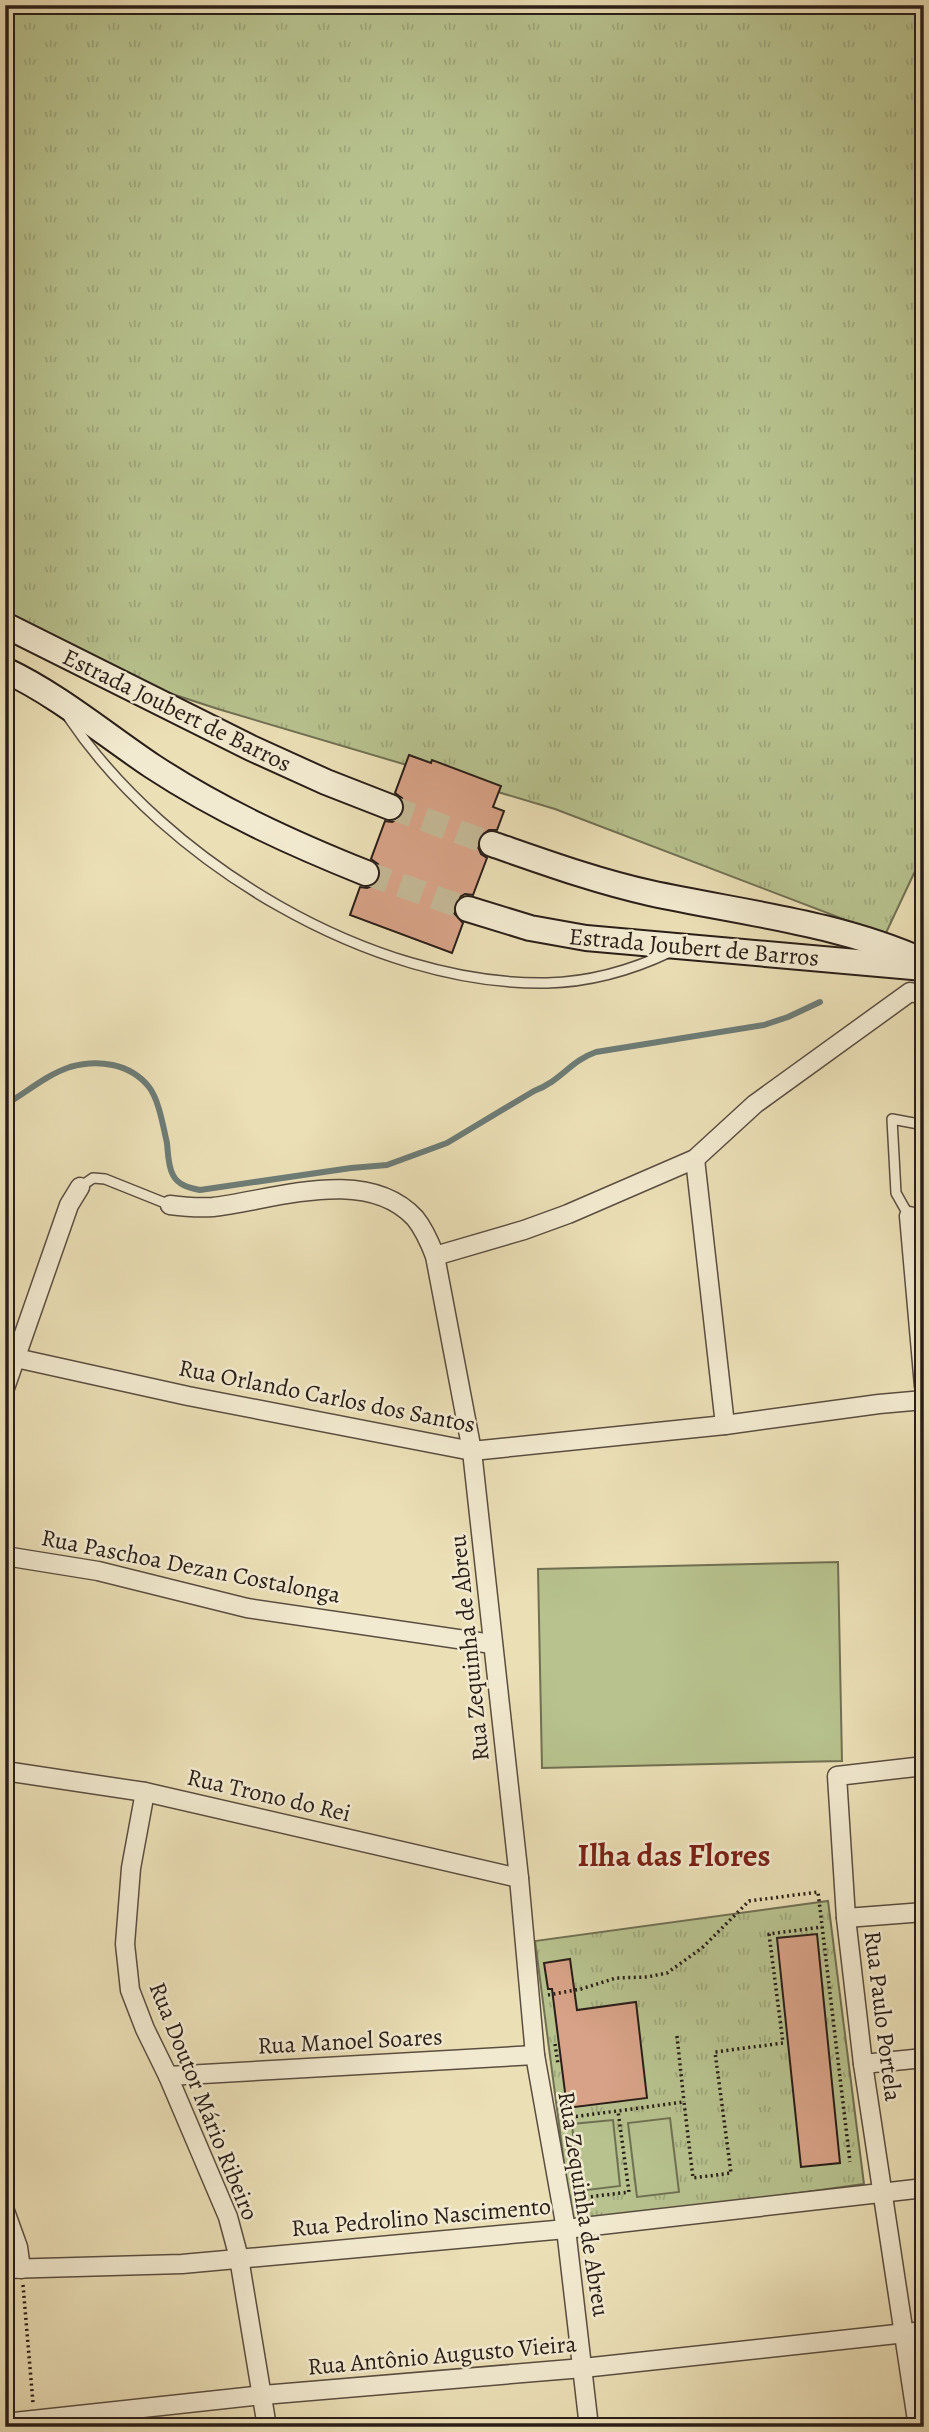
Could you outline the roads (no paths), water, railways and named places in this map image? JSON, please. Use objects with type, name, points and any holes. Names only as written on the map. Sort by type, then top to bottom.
[{"type":"main road","name":"Estrada Joubert de Barros","points":[[5,625],[261,752],[326,782],[390,807]]},
{"type":"main road","name":"Estrada Joubert de Barros","points":[[5,670],[57,699],[190,790],[269,832],[366,873]]},
{"type":"main road","name":"Estrada Joubert de Barros","points":[[492,844],[576,874],[628,888],[845,932],[924,961]]},
{"type":"main road","name":"Estrada Joubert de Barros","points":[[468,909],[558,934],[924,968]]},
{"type":"street","points":[[435,1256],[568,1214],[695,1159],[738,1118],[775,1089],[911,992],[924,995]]},
{"type":"street","points":[[695,1159],[725,1425]]},
{"type":"street","points":[[5,1388],[69,1205],[80,1187]]},
{"type":"street","name":"Rua Zequinha de Abreu","points":[[170,1205],[213,1207],[305,1192],[360,1191],[380,1195],[414,1218],[425,1233],[435,1256],[472,1451],[519,1878],[535,2055],[566,2229],[589,2427]]},
{"type":"street","points":[[916,1217],[924,1386]]},
{"type":"street","name":"Rua Orlando Carlos dos Santos","points":[[16,1358],[188,1396],[472,1451],[725,1425],[924,1400]]},
{"type":"street","name":"Rua Paschoa Dezan Costalonga","points":[[5,1556],[99,1571],[247,1608],[492,1644]]},
{"type":"street","name":"Rua Paulo Portela","points":[[918,2427],[863,2064],[846,1918],[837,1776],[924,1766]]},
{"type":"street","name":"Rua Trono do Rei","points":[[5,1771],[145,1792],[519,1878]]},
{"type":"street","name":"Rua Doutor Mário Ribeiro","points":[[145,1792],[131,1868],[125,1944],[130,1990],[228,2217],[239,2258],[267,2427]]},
{"type":"street","points":[[846,1918],[924,1912]]},
{"type":"street","name":"Rua Manoel Soares","points":[[168,2076],[535,2055]]},
{"type":"street","points":[[863,2064],[924,2058]]},
{"type":"street","name":"Rua Pedrolino Nascimento","points":[[13,2269],[183,2263],[566,2229],[924,2188]]},
{"type":"street","points":[[5,2211],[18,2247],[13,2269]]},
{"type":"street","name":"Rua Antônio Augusto Vieira","points":[[5,2423],[35,2423],[263,2395],[583,2368],[924,2331]]},
{"type":"lane","points":[[57,699],[118,779],[191,847],[226,873],[295,914],[361,945],[458,973],[500,980],[549,983],[618,972],[682,947]]},
{"type":"lane","points":[[916,1217],[896,1193],[892,1119],[924,1125]]},
{"type":"lane","name":"Rua Zequinha de Abreu","points":[[80,1187],[93,1178],[105,1179],[170,1205]]},
{"type":"waterway","points":[[5,1105],[45,1079],[70,1067],[102,1063],[123,1068],[141,1079],[152,1092],[167,1143],[170,1168],[175,1178],[184,1186],[200,1190],[387,1165],[447,1143],[543,1087],[579,1060],[596,1052],[764,1025],[820,1002]]},
{"type":"tunnel","points":[[390,807],[492,844]]},
{"type":"tunnel","points":[[366,873],[468,909]]},
{"type":"district","name":"Ilha das Flores","points":[[674,1855]]}]
